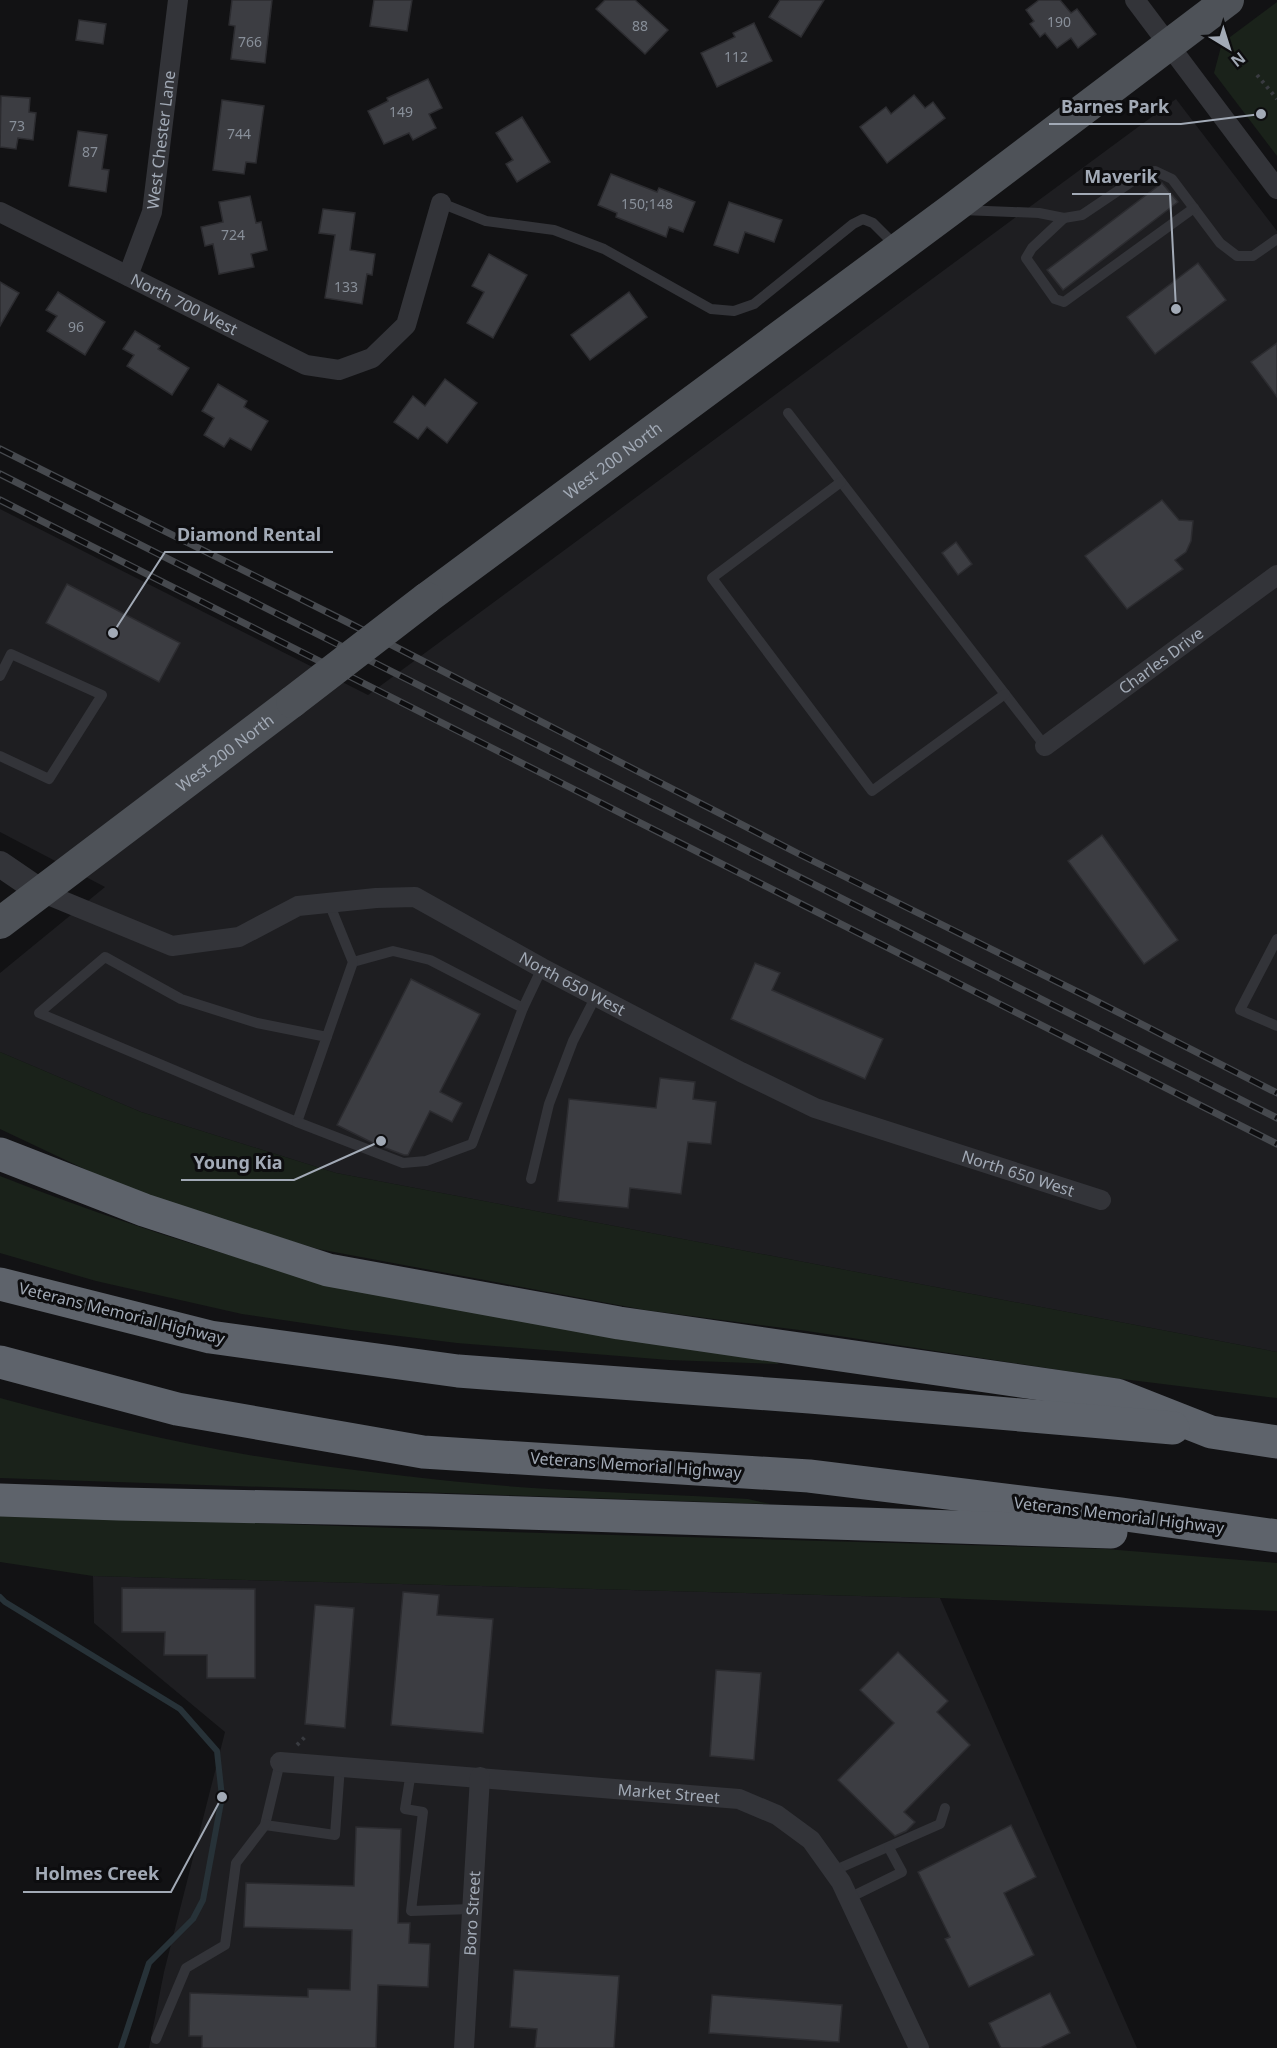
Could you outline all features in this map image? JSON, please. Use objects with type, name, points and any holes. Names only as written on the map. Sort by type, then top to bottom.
[{"type":"highway","points":[[0,1155],[144,1210],[328,1269],[619,1323],[1116,1395],[1211,1432],[1277,1442]]},
{"type":"highway","name":"Veterans Memorial Highway","points":[[0,1284],[210,1337],[458,1371],[810,1397],[1211,1432]]},
{"type":"highway","name":"Veterans Memorial Highway","points":[[0,1362],[177,1409],[423,1452],[809,1476],[1120,1514],[1277,1537]]},
{"type":"highway","points":[[0,1500],[430,1510],[1277,1537]]},
{"type":"main road","name":"West 200 North","points":[[0,923],[427,598],[952,209],[1228,0]]},
{"type":"street","name":"West Chester Lane","points":[[128,276],[152,212],[178,0]]},
{"type":"street","points":[[1135,0],[1277,189]]},
{"type":"street","name":"North 700 West","points":[[0,212],[306,365],[339,370],[372,358],[406,325],[441,203]]},
{"type":"street","name":"Charles Drive","points":[[1045,746],[1277,575]]},
{"type":"street","points":[[0,864],[42,892]]},
{"type":"street","name":"North 650 West","points":[[42,892],[172,946],[239,937],[298,906],[376,898],[415,897],[542,968],[815,1108],[1101,1200]]},
{"type":"street","name":"Market Street","points":[[280,1762],[739,1799],[777,1815],[812,1840],[833,1871],[849,1898],[919,2048]]},
{"type":"street","name":"Boro Street","points":[[464,2048],[480,1778]]},
{"type":"lane","points":[[952,209],[1039,213],[1064,218],[1082,215],[1137,178],[1155,171],[1173,179],[1220,243],[1237,256],[1253,256],[1277,239]]},
{"type":"lane","points":[[441,203],[486,221],[555,230],[604,249],[711,309],[734,311],[754,304],[853,224],[863,219],[873,223],[899,248]]},
{"type":"lane","points":[[1064,218],[1032,248],[1026,258],[1055,299],[1064,302],[1194,208]]},
{"type":"lane","points":[[788,413],[1045,746]]},
{"type":"lane","points":[[841,482],[712,578],[872,791],[1005,694]]},
{"type":"lane","points":[[0,676],[11,654],[102,695],[49,779],[0,756]]},
{"type":"lane","points":[[297,1122],[353,962],[329,903]]},
{"type":"lane","points":[[1277,939],[1240,1010],[1277,1026]]},
{"type":"lane","points":[[353,962],[393,951],[430,960],[523,1008]]},
{"type":"lane","points":[[327,1036],[257,1023],[181,999],[105,957],[39,1013],[297,1122],[403,1163],[426,1161],[472,1144],[523,1008],[542,968]]},
{"type":"lane","points":[[531,1179],[549,1104],[573,1041],[596,996]]},
{"type":"lane","points":[[156,2039],[186,1968],[225,1945],[236,1863],[266,1824],[280,1762]]},
{"type":"lane","points":[[266,1824],[335,1835],[340,1766]]},
{"type":"lane","points":[[411,1772],[405,1809],[423,1812],[411,1911],[472,1909]]},
{"type":"lane","points":[[833,1871],[940,1824],[945,1808]]},
{"type":"lane","points":[[849,1898],[902,1872],[889,1848]]},
{"type":"path","points":[[1257,75],[1277,99]]},
{"type":"shaded area","points":[[1277,2],[1277,156],[1214,73],[1222,43]]},
{"type":"shaded area","points":[[1176,99],[1277,231],[1277,1352],[336,1173],[141,1112],[0,1052],[0,973],[105,887],[0,832],[0,509],[368,695]]},
{"type":"shaded area","points":[[0,1052],[141,1112],[336,1173],[1277,1352],[1277,1398],[1098,1376],[807,1331],[645,1310],[318,1249],[131,1191],[0,1129]]},
{"type":"shaded area","points":[[0,1176],[146,1229],[295,1273],[769,1358],[779,1364],[669,1360],[457,1343],[242,1314],[96,1281],[0,1253]]},
{"type":"shaded area","points":[[0,1398],[149,1435],[225,1451],[301,1463],[487,1484],[748,1499],[770,1504],[0,1478]]},
{"type":"shaded area","points":[[0,1514],[508,1532],[1106,1549],[1277,1563],[1277,1611],[940,1598],[93,1576],[0,1562]]},
{"type":"shaded area","points":[[93,1576],[940,1598],[1137,2048],[149,2048],[164,1972],[225,1732],[94,1623]]},
{"type":"building","points":[[232,0],[272,0],[265,63],[231,59],[235,26],[229,25]]},
{"type":"building","points":[[374,0],[412,0],[407,31],[370,26]]},
{"type":"building","points":[[605,0],[635,0],[668,30],[645,54],[596,9]]},
{"type":"building","points":[[780,0],[824,0],[801,37],[769,17]]},
{"type":"building","points":[[1039,0],[1060,0],[1071,13],[1077,9],[1096,34],[1078,48],[1071,38],[1057,48],[1045,33],[1040,37],[1030,24],[1034,21],[1026,10]]},
{"type":"building","points":[[79,20],[106,24],[103,44],[76,40]]},
{"type":"building","points":[[754,23],[772,61],[717,87],[701,53],[735,37],[733,33]]},
{"type":"building","points":[[428,79],[442,108],[429,114],[436,128],[413,140],[409,133],[384,144],[368,111],[388,101],[387,98]]},
{"type":"building","points":[[914,95],[925,108],[933,102],[945,118],[887,163],[860,127],[886,107],[891,114]]},
{"type":"building","points":[[1,96],[30,98],[29,112],[36,113],[33,140],[18,138],[16,149],[0,147]]},
{"type":"building","points":[[222,100],[264,106],[256,163],[246,162],[244,174],[213,170]]},
{"type":"building","points":[[522,117],[550,162],[517,182],[506,164],[513,160],[496,133]]},
{"type":"building","points":[[78,131],[107,135],[102,169],[109,170],[106,192],[69,186]]},
{"type":"building","points":[[611,174],[657,192],[659,188],[695,202],[683,232],[669,227],[666,237],[616,217],[617,213],[598,205]]},
{"type":"building","points":[[1162,183],[1178,202],[1063,290],[1047,270]]},
{"type":"building","points":[[250,196],[256,223],[261,222],[267,250],[251,254],[254,267],[219,274],[213,244],[205,246],[201,227],[223,222],[219,202]]},
{"type":"building","points":[[729,202],[782,220],[774,242],[745,232],[738,253],[714,245]]},
{"type":"building","points":[[323,209],[355,213],[350,250],[375,254],[372,275],[367,274],[362,304],[325,298],[335,235],[319,233]]},
{"type":"building","points":[[489,254],[527,275],[493,338],[467,323],[484,292],[472,286]]},
{"type":"building","points":[[1198,263],[1226,300],[1155,354],[1127,317]]},
{"type":"building","points":[[0,282],[19,293],[0,326]]},
{"type":"building","points":[[58,292],[105,322],[85,355],[47,331],[57,316],[46,310]]},
{"type":"building","points":[[629,292],[647,317],[590,360],[571,335]]},
{"type":"building","points":[[135,331],[160,346],[158,349],[189,368],[172,395],[127,366],[134,355],[123,349]]},
{"type":"building","points":[[1277,343],[1277,397],[1251,362]]},
{"type":"building","points":[[445,379],[477,403],[447,443],[427,427],[418,439],[394,422],[413,396],[425,406]]},
{"type":"building","points":[[218,384],[247,401],[244,407],[268,421],[251,450],[230,438],[224,447],[204,435],[214,418],[202,411]]},
{"type":"building","points":[[1162,500],[1179,520],[1193,521],[1191,541],[1186,552],[1175,560],[1183,569],[1127,609],[1085,556]]},
{"type":"building","points":[[956,542],[972,564],[958,575],[942,553]]},
{"type":"building","points":[[67,584],[180,643],[159,682],[46,623]]},
{"type":"building","points":[[1102,835],[1178,940],[1144,964],[1068,861]]},
{"type":"building","points":[[755,963],[780,973],[772,990],[883,1039],[865,1079],[731,1019]]},
{"type":"building","points":[[411,979],[480,1014],[440,1092],[462,1103],[452,1122],[430,1111],[408,1155],[404,1155],[375,1144],[337,1125]]},
{"type":"building","points":[[660,1078],[695,1082],[693,1099],[716,1102],[711,1144],[688,1142],[681,1194],[630,1188],[628,1208],[558,1201],[569,1099],[656,1108]]},
{"type":"building","points":[[122,1588],[255,1589],[255,1678],[207,1678],[207,1655],[164,1655],[165,1632],[122,1632]]},
{"type":"building","points":[[403,1592],[439,1595],[437,1615],[493,1619],[483,1733],[391,1725]]},
{"type":"building","points":[[315,1605],[354,1608],[345,1728],[305,1724]]},
{"type":"building","points":[[898,1652],[948,1701],[937,1712],[970,1745],[904,1812],[915,1822],[906,1831],[895,1836],[838,1780],[894,1723],[860,1690]]},
{"type":"building","points":[[716,1670],[761,1673],[754,1760],[710,1756]]},
{"type":"building","points":[[1011,1825],[1036,1877],[1004,1893],[1034,1955],[969,1987],[945,1939],[950,1937],[918,1872]]},
{"type":"building","points":[[356,1827],[401,1829],[398,1923],[410,1923],[409,1943],[430,1944],[428,1987],[378,1985],[376,2048],[202,2048],[202,2036],[189,2036],[190,1993],[308,1997],[308,1989],[350,1990],[352,1930],[244,1927],[246,1883],[354,1886]]},
{"type":"building","points":[[514,1970],[619,1976],[614,2048],[535,2048],[537,2029],[510,2027]]},
{"type":"building","points":[[1050,1993],[1070,2033],[1040,2048],[1001,2048],[989,2023]]},
{"type":"building","points":[[712,1995],[842,2005],[839,2042],[709,2033]]},
{"type":"waterway","points":[[0,1597],[180,1709],[217,1751],[222,1797],[203,1900],[193,1919],[149,1963],[121,2048]]},
{"type":"railway","points":[[0,449],[345,621],[799,854],[1277,1093]]},
{"type":"railway","points":[[0,474],[1277,1118]]},
{"type":"railway","points":[[0,500],[1277,1144]]},
{"type":"place","name":"Barnes Park","points":[[1261,114]]},
{"type":"place","name":"Maverik","points":[[1176,309]]},
{"type":"place","name":"Diamond Rental","points":[[113,633]]},
{"type":"place","name":"Young Kia","points":[[381,1141]]},
{"type":"place","name":"Holmes Creek","points":[[222,1797]]}]
